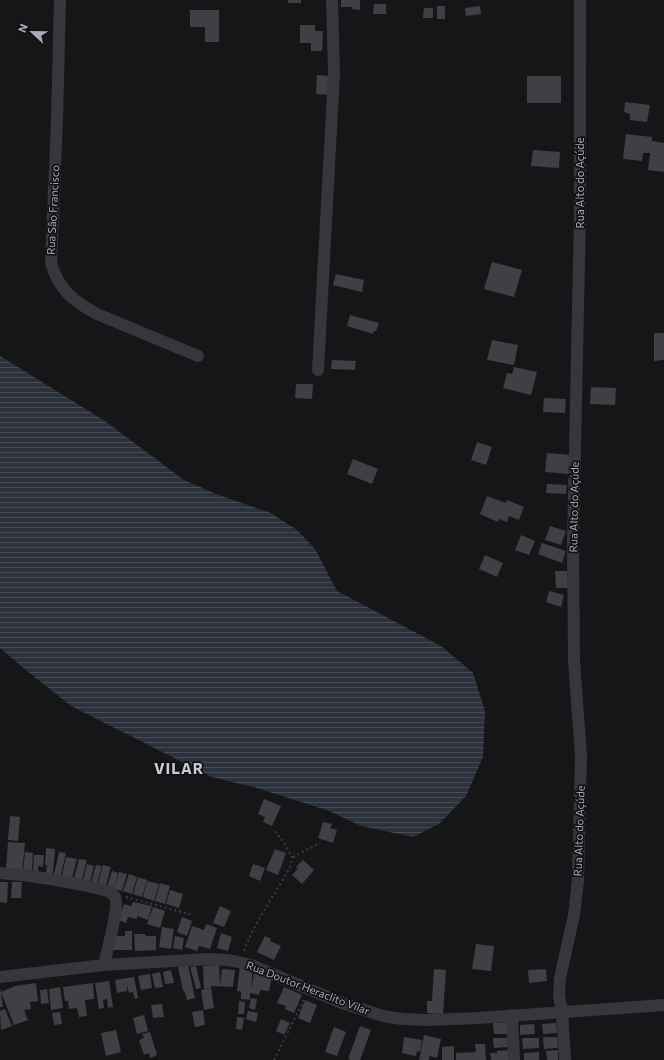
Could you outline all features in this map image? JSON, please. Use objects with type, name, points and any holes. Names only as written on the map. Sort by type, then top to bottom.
[{"type":"street","name":"Rua Sâo Francisco","points":[[60,0],[51,263],[54,275],[71,298],[97,314],[198,356]]},
{"type":"street","points":[[318,370],[334,74],[332,0]]},
{"type":"street","name":"Rua Alto do Açúde","points":[[565,1060],[562,1012],[559,996],[560,978],[574,915],[578,880],[581,763],[574,661],[572,542],[580,216],[580,0]]},
{"type":"street","points":[[0,873],[29,875],[74,883],[112,894],[116,902],[115,915],[104,965]]},
{"type":"street","name":"Rua Doutor Heraclito Vilar","points":[[0,977],[104,965],[208,959],[240,962],[251,965],[309,990],[359,1009],[383,1016],[402,1019],[427,1020],[664,1005]]},
{"type":"street","points":[[512,1015],[514,1060]]},
{"type":"path","points":[[240,962],[248,941],[291,865],[292,857],[283,841],[274,830]]},
{"type":"path","points":[[292,857],[320,842]]},
{"type":"path","points":[[112,894],[193,915]]},
{"type":"path","points":[[274,1060],[309,990]]},
{"type":"shaded area","points":[[0,356],[105,421],[184,480],[216,494],[271,513],[297,530],[315,549],[337,591],[441,646],[473,673],[485,711],[483,757],[466,796],[439,824],[413,837],[361,826],[329,811],[257,788],[212,777],[71,706],[0,648]]},
{"type":"building","points":[[288,0],[301,0],[301,3],[288,3]]},
{"type":"building","points":[[341,0],[360,0],[360,10],[352,9],[352,7],[341,7]]},
{"type":"building","points":[[374,4],[386,4],[386,14],[373,14]]},
{"type":"building","points":[[437,6],[445,6],[445,19],[437,19]]},
{"type":"building","points":[[480,6],[481,14],[466,16],[465,8]]},
{"type":"building","points":[[424,8],[433,8],[433,18],[423,18]]},
{"type":"building","points":[[190,10],[219,10],[219,42],[205,42],[205,27],[190,27]]},
{"type":"building","points":[[300,25],[315,25],[315,31],[323,31],[322,51],[311,51],[311,43],[300,43]]},
{"type":"building","points":[[317,75],[330,76],[328,95],[316,94]]},
{"type":"building","points":[[527,76],[561,76],[561,103],[527,103]]},
{"type":"building","points":[[625,102],[650,105],[647,122],[630,120],[630,114],[624,112]]},
{"type":"building","points":[[626,134],[652,137],[652,141],[664,143],[664,172],[648,170],[650,153],[643,153],[642,161],[623,159]]},
{"type":"building","points":[[533,150],[560,152],[559,168],[531,166]]},
{"type":"building","points":[[492,262],[522,270],[514,297],[484,289]]},
{"type":"building","points":[[336,274],[364,280],[362,292],[333,285]]},
{"type":"building","points":[[350,315],[379,323],[376,331],[374,331],[373,334],[347,326]]},
{"type":"building","points":[[654,333],[664,333],[664,360],[654,361]]},
{"type":"building","points":[[492,340],[518,345],[514,365],[487,360]]},
{"type":"building","points":[[332,360],[356,361],[355,370],[331,369]]},
{"type":"building","points":[[514,367],[537,372],[531,395],[503,388],[507,373],[512,374]]},
{"type":"building","points":[[296,384],[313,384],[312,399],[295,398]]},
{"type":"building","points":[[591,387],[616,388],[615,405],[590,404]]},
{"type":"building","points":[[544,398],[566,399],[565,413],[543,412]]},
{"type":"building","points":[[477,442],[492,447],[486,465],[471,460]]},
{"type":"building","points":[[547,453],[570,455],[569,474],[545,472]]},
{"type":"building","points":[[353,459],[378,469],[372,484],[347,474]]},
{"type":"building","points":[[547,484],[567,485],[566,494],[546,493]]},
{"type":"building","points":[[487,496],[506,503],[507,500],[524,507],[519,520],[509,516],[507,522],[499,519],[498,522],[480,514]]},
{"type":"building","points":[[550,526],[566,531],[561,545],[545,540]]},
{"type":"building","points":[[521,535],[535,541],[529,555],[515,550]]},
{"type":"building","points":[[542,543],[566,551],[562,563],[538,554]]},
{"type":"building","points":[[485,555],[503,563],[497,577],[479,569]]},
{"type":"building","points":[[555,571],[567,571],[568,588],[556,588]]},
{"type":"building","points":[[549,591],[564,595],[561,607],[546,602]]},
{"type":"building","points":[[264,799],[281,806],[272,826],[263,822],[265,817],[258,814]]},
{"type":"building","points":[[10,816],[20,817],[18,841],[8,840]]},
{"type":"building","points":[[323,822],[332,824],[330,828],[337,830],[333,843],[318,838]]},
{"type":"building","points":[[8,842],[25,843],[22,871],[6,869]]},
{"type":"building","points":[[46,848],[55,849],[53,873],[46,873]]},
{"type":"building","points":[[275,849],[286,853],[278,875],[266,870]]},
{"type":"building","points":[[25,852],[33,853],[32,872],[23,871]]},
{"type":"building","points":[[59,852],[66,853],[61,875],[54,874]]},
{"type":"building","points":[[34,855],[44,855],[43,867],[38,866],[38,872],[33,872]]},
{"type":"building","points":[[66,857],[77,859],[72,878],[62,876]]},
{"type":"building","points":[[79,859],[87,860],[82,880],[74,878]]},
{"type":"building","points":[[303,860],[314,870],[302,884],[292,875],[298,869],[296,867]]},
{"type":"building","points":[[87,864],[94,866],[90,882],[83,881]]},
{"type":"building","points":[[253,864],[265,868],[260,881],[249,876]]},
{"type":"building","points":[[96,865],[102,866],[97,884],[91,883]]},
{"type":"building","points":[[103,865],[111,867],[106,886],[98,884]]},
{"type":"building","points":[[112,871],[118,873],[114,889],[107,887]]},
{"type":"building","points":[[119,872],[127,874],[122,891],[114,889]]},
{"type":"building","points":[[129,874],[137,877],[132,894],[123,891]]},
{"type":"building","points":[[138,877],[147,880],[142,897],[133,894]]},
{"type":"building","points":[[147,881],[159,884],[154,901],[143,897]]},
{"type":"building","points":[[0,882],[8,882],[7,903],[0,902]]},
{"type":"building","points":[[12,882],[22,882],[21,898],[11,898]]},
{"type":"building","points":[[160,883],[170,886],[165,904],[155,901]]},
{"type":"building","points":[[170,890],[183,894],[179,908],[166,904]]},
{"type":"building","points":[[133,902],[152,906],[148,920],[137,916],[137,919],[128,917],[126,923],[118,920],[124,904],[131,906]]},
{"type":"building","points":[[220,906],[231,911],[224,927],[213,923]]},
{"type":"building","points":[[153,907],[165,911],[160,928],[147,924]]},
{"type":"building","points":[[182,917],[192,921],[187,936],[177,932]]},
{"type":"building","points":[[206,924],[217,928],[210,949],[199,946],[197,951],[185,947],[192,926],[204,930]]},
{"type":"building","points":[[162,927],[174,929],[171,949],[159,947]]},
{"type":"building","points":[[125,931],[132,931],[132,950],[113,950],[114,936],[125,936]]},
{"type":"building","points":[[221,933],[232,937],[228,951],[217,948]]},
{"type":"building","points":[[134,934],[156,936],[156,950],[135,951]]},
{"type":"building","points":[[175,936],[184,938],[182,950],[173,948]]},
{"type":"building","points":[[265,936],[271,939],[270,941],[281,946],[274,960],[257,952]]},
{"type":"building","points":[[476,944],[494,946],[491,971],[472,969]]},
{"type":"building","points":[[188,965],[195,998],[187,1000],[184,990],[183,991],[178,967]]},
{"type":"building","points":[[219,965],[220,986],[222,969],[235,970],[233,987],[211,986],[211,988],[204,989],[203,966]]},
{"type":"building","points":[[196,966],[201,988],[196,989],[190,967]]},
{"type":"building","points":[[240,966],[253,967],[251,991],[254,973],[272,976],[269,991],[260,990],[259,995],[250,993],[250,1000],[241,999],[241,992],[237,991]]},
{"type":"building","points":[[434,969],[446,970],[443,1014],[427,1013],[427,1001],[432,1001]]},
{"type":"building","points":[[546,969],[547,981],[529,983],[528,970]]},
{"type":"building","points":[[171,970],[174,983],[165,984],[163,972]]},
{"type":"building","points":[[160,972],[163,987],[155,988],[152,974]]},
{"type":"building","points":[[150,974],[152,988],[141,990],[138,976]]},
{"type":"building","points":[[134,977],[138,998],[135,999],[133,992],[129,993],[127,985],[127,991],[117,993],[115,980]]},
{"type":"building","points":[[109,981],[113,1007],[108,1008],[107,999],[103,1000],[104,1008],[99,1009],[95,983]]},
{"type":"building","points":[[36,983],[38,1001],[30,1002],[31,1009],[24,1010],[28,1020],[14,1025],[1,992],[15,986]]},
{"type":"building","points":[[93,983],[94,999],[85,1000],[87,1016],[79,1017],[77,1008],[69,1009],[68,1001],[65,1001],[63,987]]},
{"type":"building","points":[[60,987],[63,1008],[51,1010],[49,989]]},
{"type":"building","points":[[284,987],[302,995],[294,1013],[285,1009],[286,1006],[277,1003]]},
{"type":"building","points":[[211,988],[214,1008],[204,1010],[201,990]]},
{"type":"building","points":[[0,989],[3,1007],[0,1007]]},
{"type":"building","points":[[47,989],[49,1003],[41,1004],[40,990]]},
{"type":"building","points":[[251,998],[257,999],[255,1010],[249,1008]]},
{"type":"building","points":[[305,1000],[317,1005],[310,1023],[298,1018]]},
{"type":"building","points":[[239,1001],[245,1002],[244,1014],[238,1014]]},
{"type":"building","points":[[162,1004],[164,1017],[153,1018],[151,1005]]},
{"type":"building","points":[[5,1009],[12,1026],[1,1030],[0,1011]]},
{"type":"building","points":[[203,1010],[205,1025],[195,1027],[192,1012]]},
{"type":"building","points":[[248,1011],[258,1013],[256,1022],[246,1019]]},
{"type":"building","points":[[60,1012],[62,1024],[54,1025],[52,1013]]},
{"type":"building","points":[[144,1015],[148,1031],[137,1034],[133,1018]]},
{"type":"building","points":[[237,1017],[244,1018],[242,1030],[236,1029]]},
{"type":"building","points":[[281,1019],[290,1023],[284,1035],[276,1031]]},
{"type":"building","points":[[507,1022],[508,1034],[494,1034],[493,1023]]},
{"type":"building","points":[[556,1023],[557,1033],[543,1034],[542,1024]]},
{"type":"building","points":[[534,1024],[535,1034],[520,1035],[520,1025]]},
{"type":"building","points":[[360,1026],[371,1030],[360,1060],[351,1060],[348,1059]]},
{"type":"building","points":[[334,1027],[346,1032],[337,1056],[325,1052]]},
{"type":"building","points":[[116,1030],[121,1052],[106,1056],[101,1033]]},
{"type":"building","points":[[150,1032],[157,1055],[150,1058],[149,1053],[144,1055],[139,1040],[144,1038],[142,1034]]},
{"type":"building","points":[[424,1035],[441,1039],[437,1058],[429,1056],[429,1060],[419,1060]]},
{"type":"building","points":[[404,1037],[422,1040],[420,1052],[417,1051],[416,1056],[402,1053]]},
{"type":"building","points":[[543,1037],[557,1037],[558,1048],[544,1049]]},
{"type":"building","points":[[493,1038],[508,1038],[508,1047],[494,1048]]},
{"type":"building","points":[[522,1038],[539,1038],[539,1048],[523,1049]]},
{"type":"building","points":[[475,1044],[485,1044],[486,1060],[456,1060],[456,1053],[476,1052]]},
{"type":"building","points":[[454,1046],[454,1060],[442,1060],[442,1047]]},
{"type":"building","points":[[509,1050],[509,1060],[491,1060],[490,1053]]},
{"type":"building","points":[[558,1050],[558,1060],[547,1060],[546,1051]]},
{"type":"building","points":[[539,1052],[539,1060],[524,1060],[524,1053]]},
{"type":"district","name":"VILAR","points":[[179,769]]}]
